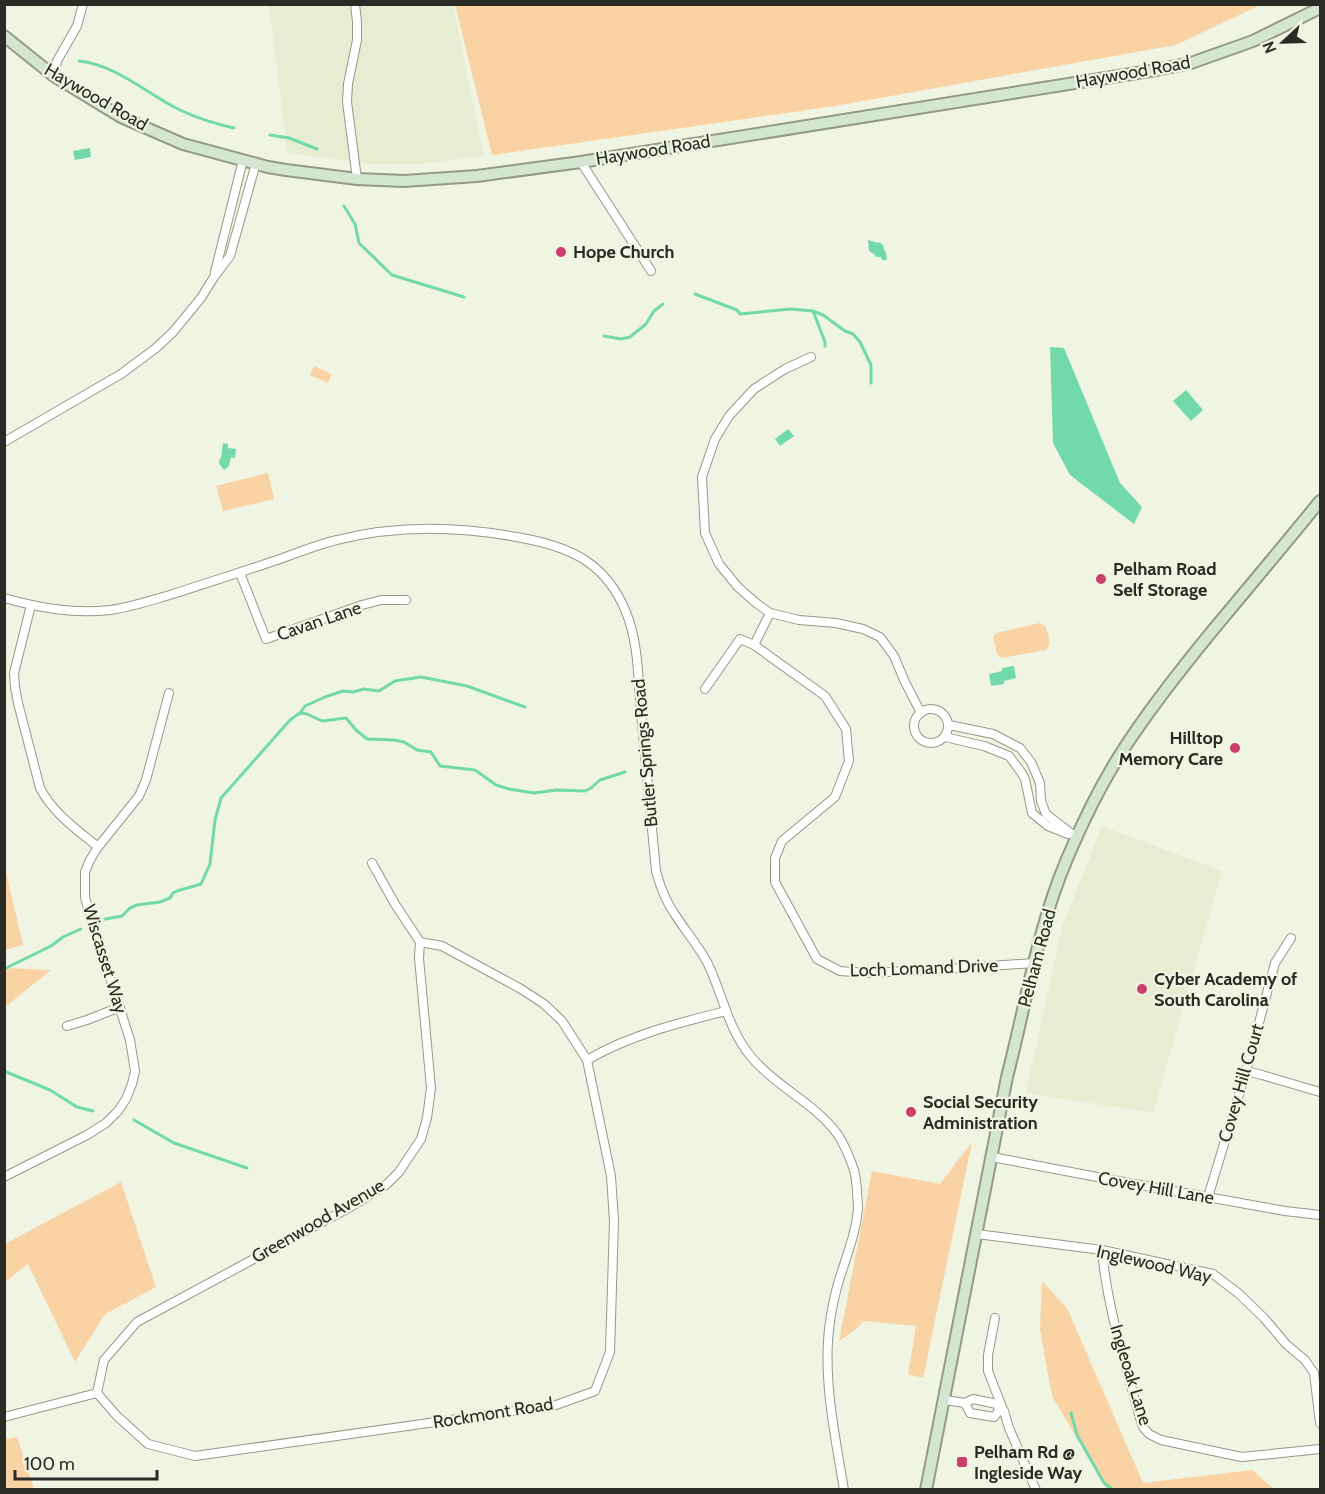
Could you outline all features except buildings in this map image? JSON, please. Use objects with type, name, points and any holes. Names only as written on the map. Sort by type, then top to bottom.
[{"type":"main road","name":"Haywood Road","points":[[4,36],[54,75],[122,117],[183,144],[286,170],[357,179],[404,181],[435,180],[581,162],[1156,70],[1191,63],[1253,41],[1320,8]]},
{"type":"main road","name":"Pelham Road","points":[[926,1490],[1007,1077],[1034,963],[1058,881],[1102,786],[1146,715],[1320,501]]},
{"type":"street","points":[[54,75],[57,61],[77,26],[83,4]]},
{"type":"street","points":[[355,4],[357,40],[348,84],[347,102],[357,179]]},
{"type":"street","points":[[214,277],[243,160]]},
{"type":"street","points":[[581,162],[651,271]]},
{"type":"street","points":[[4,442],[104,385],[137,363],[173,332],[231,256],[256,164]]},
{"type":"street","points":[[812,357],[785,369],[754,389],[729,416],[715,439],[702,477],[705,533],[719,564],[738,587],[770,613],[799,620],[836,623],[862,629],[880,637],[894,656],[904,682],[921,712]]},
{"type":"street","name":"Butler Springs Road","points":[[4,598],[51,609],[110,610],[135,605],[240,573],[335,540],[366,533],[415,528],[452,528],[491,532],[537,541],[568,550],[597,569],[619,598],[634,639],[656,871],[662,890],[673,912],[698,946],[707,963],[737,1037],[745,1050],[755,1062],[833,1129],[844,1145],[854,1170],[858,1207],[855,1227],[836,1291],[830,1321],[827,1366],[844,1490]]},
{"type":"street","name":"Cavan Lane","points":[[240,573],[266,639],[362,605],[381,600],[406,600]]},
{"type":"street","points":[[31,605],[14,673],[18,704],[40,788],[55,811],[98,846]]},
{"type":"street","points":[[705,688],[740,639],[754,645],[770,613]]},
{"type":"street","name":"Loch Lomand Drive","points":[[754,645],[825,696],[846,729],[849,760],[835,797],[782,841],[775,858],[776,882],[817,959],[840,971],[867,973],[1034,963]]},
{"type":"street","name":"Wiscasset Way","points":[[4,1177],[106,1123],[118,1112],[129,1091],[135,1071],[130,1040],[85,897],[85,872],[98,846],[139,796],[146,780],[170,693]]},
{"type":"street","points":[[930,709],[937,710],[945,716],[948,725],[945,737],[933,743],[927,743],[918,737],[914,724],[921,712],[930,709]]},
{"type":"street","points":[[948,725],[993,734],[1020,748],[1031,762],[1040,783],[1041,801],[1046,814],[1077,838]]},
{"type":"street","points":[[945,737],[984,746],[1009,756],[1024,779],[1032,813],[1048,826],[1077,838]]},
{"type":"street","points":[[372,862],[395,904],[420,942],[442,946],[544,1004],[566,1027],[587,1060],[604,1050],[638,1036],[726,1011]]},
{"type":"street","name":"Covey Hill Court","points":[[1208,1197],[1246,1071],[1275,963],[1291,938]]},
{"type":"street","name":"Greenwood Avenue","points":[[97,1393],[104,1360],[137,1322],[352,1206],[386,1185],[412,1154],[421,1139],[427,1118],[430,1088],[419,958],[420,942]]},
{"type":"street","points":[[67,1026],[120,1007]]},
{"type":"street","name":"Rockmont Road","points":[[97,1393],[117,1416],[148,1444],[195,1456],[556,1405],[595,1391],[610,1352],[614,1221],[611,1176],[587,1060]]},
{"type":"street","points":[[1246,1071],[1320,1092]]},
{"type":"street","name":"Covey Hill Lane","points":[[992,1157],[1320,1215]]},
{"type":"street","name":"Inglewood Way","points":[[977,1234],[1102,1250],[1213,1274],[1238,1293],[1286,1344],[1305,1360],[1314,1373],[1320,1423]]},
{"type":"street","name":"Ingleoak Lane","points":[[1102,1250],[1103,1268],[1112,1313],[1140,1418],[1149,1434],[1161,1440],[1242,1456],[1320,1449]]},
{"type":"street","points":[[995,1318],[988,1355],[988,1371],[1001,1411]]},
{"type":"street","points":[[4,1417],[97,1393]]},
{"type":"street","points":[[945,1400],[965,1403],[973,1399],[997,1404],[1036,1490]]},
{"type":"street","points":[[978,1415],[980,1400]]},
{"type":"street","points":[[965,1403],[970,1413],[978,1415],[994,1418],[1001,1411]]},
{"type":"shaded area","points":[[455,4],[1260,5],[1176,45],[835,106],[492,155]]},
{"type":"shaded area","points":[[269,5],[453,5],[484,156],[420,164],[370,164],[287,153]]},
{"type":"shaded area","points":[[90,148],[91,157],[75,160],[73,151]]},
{"type":"shaded area","points":[[868,240],[879,242],[884,246],[887,260],[876,257],[869,251]]},
{"type":"shaded area","points":[[1050,347],[1064,348],[1120,483],[1142,507],[1134,524],[1070,475],[1053,443]]},
{"type":"shaded area","points":[[314,366],[332,374],[328,383],[310,375]]},
{"type":"shaded area","points":[[1186,390],[1203,410],[1191,421],[1173,401]]},
{"type":"shaded area","points":[[788,429],[794,436],[780,446],[775,439]]},
{"type":"shaded area","points":[[223,443],[228,444],[228,448],[236,449],[235,458],[231,457],[229,466],[224,470],[219,463]]},
{"type":"shaded area","points":[[268,473],[274,499],[223,511],[216,486]]},
{"type":"shaded area","points":[[1040,623],[1046,627],[1050,643],[1046,650],[1002,658],[997,654],[993,636],[997,633]]},
{"type":"shaded area","points":[[1014,666],[1016,678],[1004,681],[1004,684],[991,686],[989,674]]},
{"type":"shaded area","points":[[1102,826],[1222,871],[1153,1113],[1026,1093],[1062,927]]},
{"type":"shaded area","points":[[5,868],[23,945],[4,950]]},
{"type":"shaded area","points":[[5,968],[51,970],[5,1007]]},
{"type":"shaded area","points":[[972,1142],[923,1378],[908,1374],[916,1326],[863,1321],[839,1341],[872,1171],[940,1184]]},
{"type":"shaded area","points":[[121,1182],[156,1287],[105,1314],[75,1362],[28,1264],[5,1282],[5,1244]]},
{"type":"shaded area","points":[[1042,1281],[1067,1308],[1143,1483],[1252,1470],[1274,1489],[1107,1489],[1052,1396],[1040,1330]]},
{"type":"shaded area","points":[[17,1437],[34,1489],[5,1489],[5,1439]]},
{"type":"waterway","points":[[79,61],[119,74],[186,113],[234,128]]},
{"type":"waterway","points":[[270,135],[289,138],[317,149]]},
{"type":"waterway","points":[[344,206],[355,224],[359,243],[392,275],[464,297]]},
{"type":"waterway","points":[[695,294],[737,310],[740,314],[791,309],[813,311],[823,315],[853,334],[860,342],[871,365],[871,383]]},
{"type":"waterway","points":[[604,336],[621,339],[630,337],[646,324],[654,311],[663,304]]},
{"type":"waterway","points":[[813,311],[825,346]]},
{"type":"waterway","points":[[300,713],[305,706],[343,691],[353,692],[364,689],[379,691],[395,681],[421,677],[467,686],[525,707]]},
{"type":"waterway","points":[[105,919],[122,916],[137,905],[160,902],[170,898],[177,891],[201,884],[210,864],[215,820],[221,798],[290,720],[300,713],[322,721],[346,718],[367,739],[404,742],[417,750],[431,752],[440,766],[475,770],[496,785],[509,789],[534,793],[557,790],[585,791],[600,780],[625,772]]},
{"type":"waterway","points":[[4,969],[81,929]]},
{"type":"waterway","points":[[4,1071],[50,1090],[77,1107],[93,1111]]},
{"type":"waterway","points":[[134,1120],[174,1143],[247,1168]]},
{"type":"waterway","points":[[1071,1413],[1077,1435],[1104,1483],[1113,1490]]},
{"type":"place","name":"Hope Church","points":[[561,252]]},
{"type":"place","name":"Pelham Road Self Storage","points":[[1101,579]]},
{"type":"place","name":"Hilltop Memory Care","points":[[1235,748]]},
{"type":"place","name":"Cyber Academy of South Carolina","points":[[1142,989]]},
{"type":"place","name":"Social Security Administration","points":[[911,1112]]},
{"type":"place","name":"Pelham Rd @ Ingleside Way","points":[[962,1462]]}]
